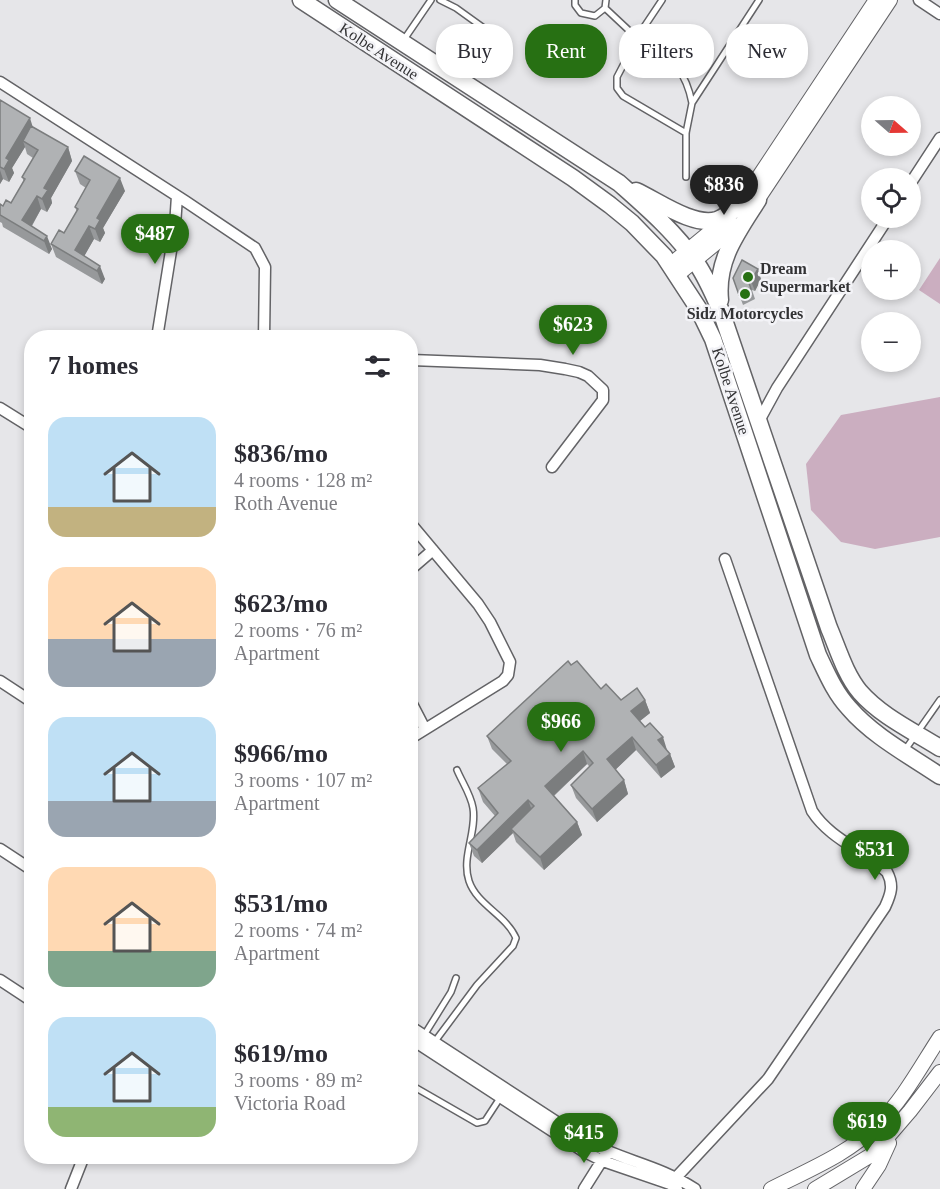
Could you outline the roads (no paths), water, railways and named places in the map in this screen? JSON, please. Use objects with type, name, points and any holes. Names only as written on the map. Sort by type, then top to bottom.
[{"type":"main road","name":"Kolbe Avenue","points":[[301,0],[573,178],[639,230],[674,270],[698,308],[713,339],[818,655],[828,677],[849,709],[904,752],[940,776]]},
{"type":"main road","name":"Kolbe Avenue","points":[[337,0],[619,183],[654,215],[692,256],[721,311],[829,628],[848,672],[858,690],[871,703],[896,722],[940,748]]},
{"type":"main road","points":[[390,59],[401,42]]},
{"type":"main road","points":[[619,183],[673,210],[700,220],[719,219],[735,210]]},
{"type":"main road","points":[[721,311],[719,280],[722,266],[732,241],[758,200]]},
{"type":"street","points":[[692,256],[735,210],[876,0]]},
{"type":"street","points":[[674,270],[735,228],[758,200],[890,0]]},
{"type":"street","points":[[919,0],[940,14]]},
{"type":"street","points":[[0,82],[248,242],[260,254],[265,267],[264,330]]},
{"type":"street","points":[[920,168],[940,138]]},
{"type":"street","points":[[158,330],[175,226],[177,196]]},
{"type":"street","points":[[759,421],[777,388],[881,228]]},
{"type":"street","points":[[418,360],[540,365],[579,372],[596,382],[603,390],[603,400],[552,467]]},
{"type":"street","points":[[0,408],[24,423]]},
{"type":"street","points":[[418,532],[464,586],[490,622],[510,662],[510,669],[503,681],[418,734]]},
{"type":"street","points":[[418,563],[433,550]]},
{"type":"street","points":[[674,1183],[768,1079],[885,907],[892,886],[887,872],[834,836],[817,820],[812,811],[725,559]]},
{"type":"street","points":[[0,681],[24,697]]},
{"type":"street","points":[[418,716],[425,729]]},
{"type":"street","points":[[0,849],[24,865]]},
{"type":"street","points":[[0,980],[24,996]]},
{"type":"street","points":[[771,1189],[858,1143],[890,1112],[940,1037]]},
{"type":"street","points":[[423,1042],[502,1093],[574,1145],[695,1189]]},
{"type":"street","points":[[815,1189],[873,1154],[895,1130],[937,1077],[916,1072]]},
{"type":"street","points":[[863,1189],[879,1165],[895,1130]]},
{"type":"street","points":[[584,1189],[605,1156]]},
{"type":"street","points":[[71,1189],[81,1164]]},
{"type":"lane","points":[[401,42],[430,0]]},
{"type":"lane","points":[[441,0],[478,24]]},
{"type":"lane","points":[[575,0],[575,5],[581,14],[595,16],[605,8],[606,0]]},
{"type":"lane","points":[[647,24],[662,0]]},
{"type":"lane","points":[[686,177],[686,133],[692,103],[759,0]]},
{"type":"lane","points":[[605,8],[624,24]]},
{"type":"lane","points":[[619,73],[617,88],[623,96],[686,133]]},
{"type":"lane","points":[[684,78],[692,103]]},
{"type":"lane","points":[[904,752],[940,700]]},
{"type":"lane","points":[[423,1042],[513,946],[516,938],[507,925],[476,894],[470,884],[468,851],[473,808],[457,770]]},
{"type":"lane","points":[[423,1042],[451,992],[456,978]]},
{"type":"lane","points":[[418,1089],[477,1123],[485,1121],[502,1093]]},
{"type":"place","name":"Dream Supermarket","points":[[748,277]]},
{"type":"place","name":"Sidz Motorcycles","points":[[745,294]]}]
